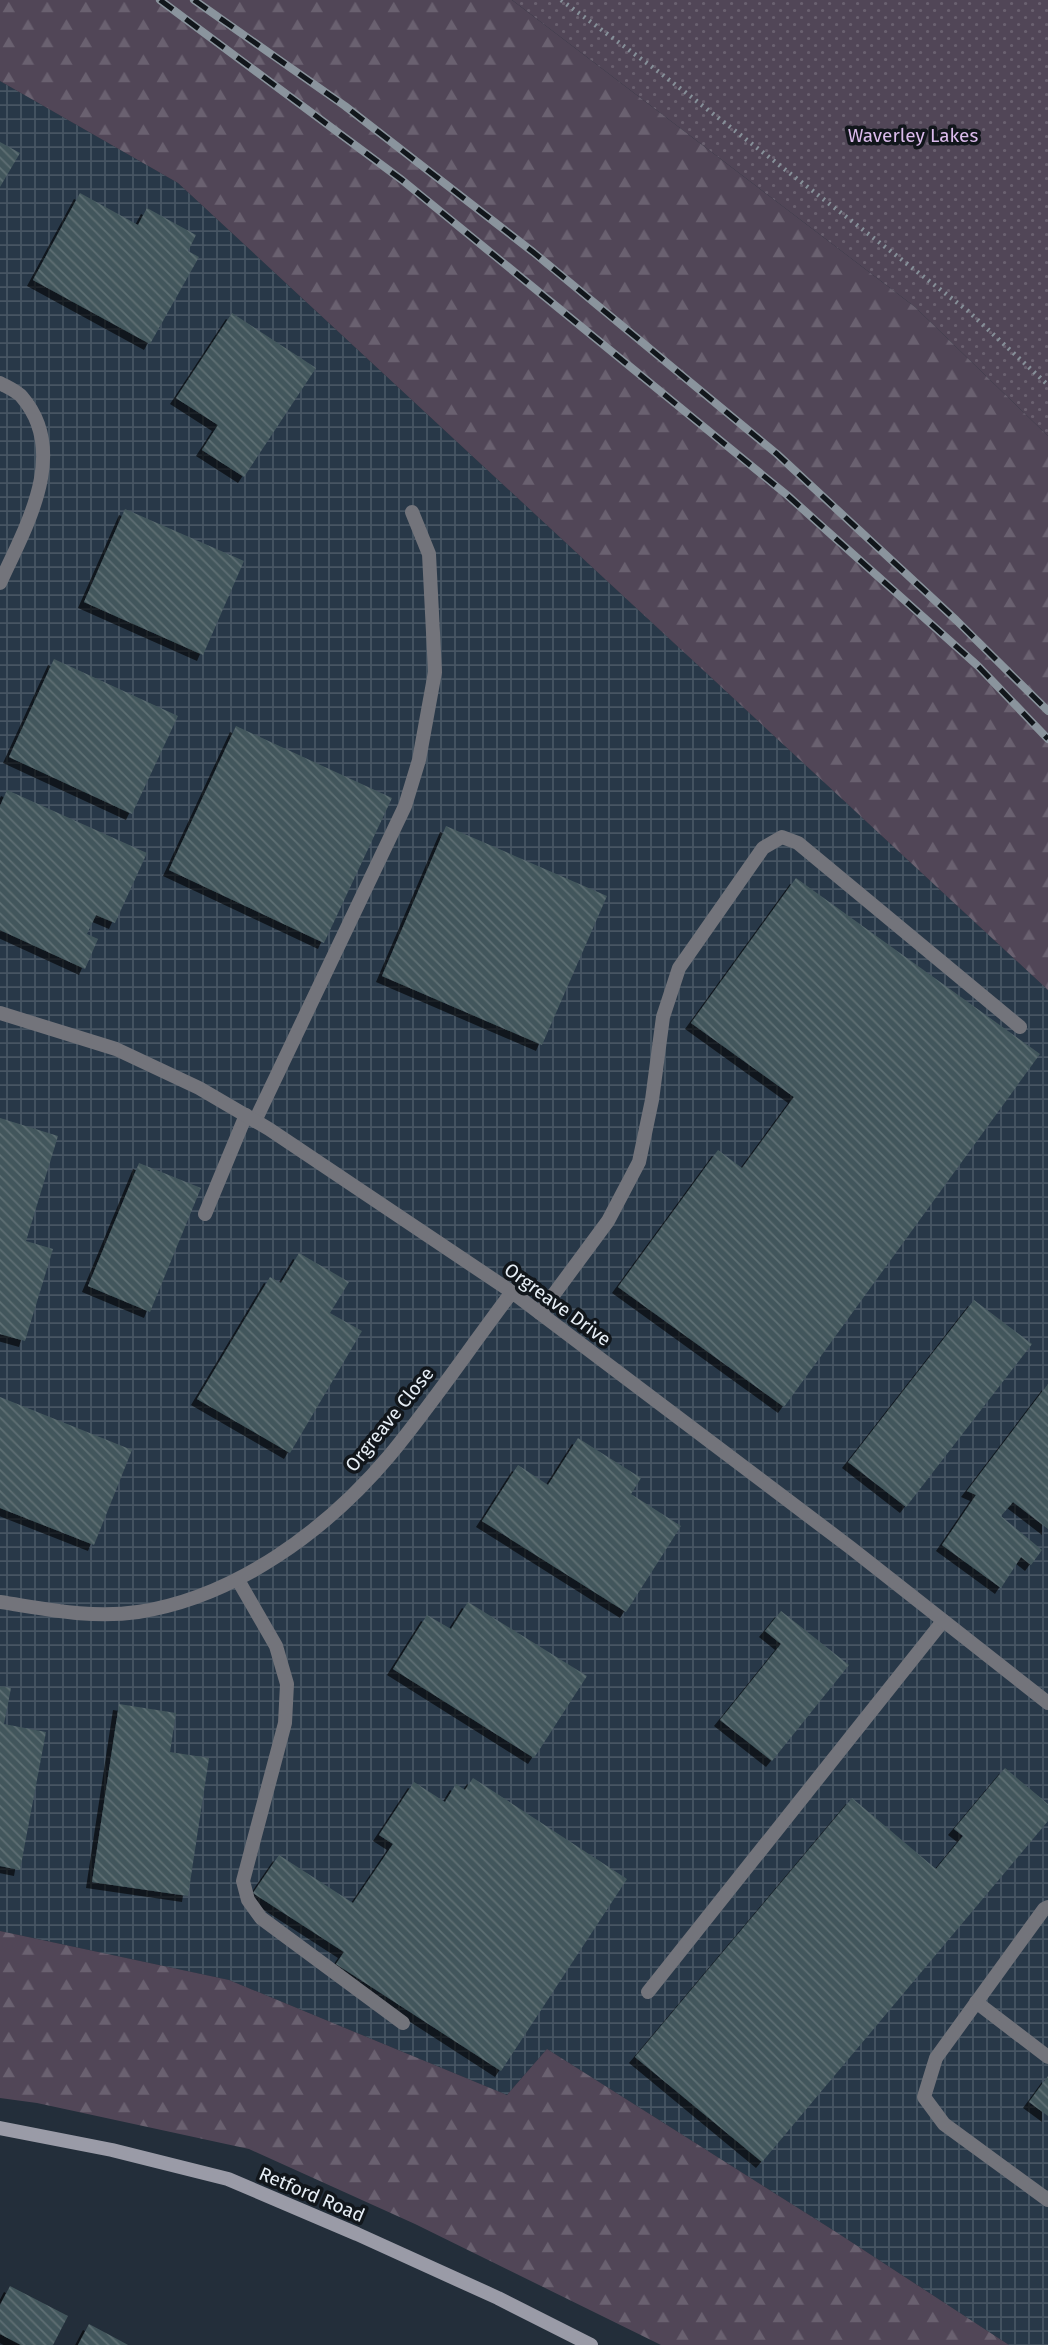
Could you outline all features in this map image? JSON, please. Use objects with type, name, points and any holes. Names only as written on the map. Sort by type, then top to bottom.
[{"type":"main road","name":"Retford Road","points":[[0,2128],[112,2150],[228,2179],[498,2298],[591,2345]]},
{"type":"street","points":[[0,383],[21,395],[35,417],[43,443],[42,477],[34,510],[0,583]]},
{"type":"street","points":[[205,1214],[405,806],[419,760],[435,672],[429,554],[412,512]]},
{"type":"street","points":[[540,1313],[608,1221],[639,1162],[652,1100],[663,1017],[679,968],[763,848],[782,837],[798,844],[1020,1027]]},
{"type":"street","name":"Orgreave Drive","points":[[0,1013],[116,1049],[200,1088],[251,1118],[512,1292],[851,1548],[1048,1703]]},
{"type":"street","name":"Orgreave Close","points":[[0,1602],[82,1615],[136,1612],[189,1601],[238,1580],[291,1545],[343,1504],[380,1465],[512,1292]]},
{"type":"street","points":[[238,1580],[276,1646],[287,1684],[285,1723],[243,1881],[248,1900],[261,1918],[403,2023]]},
{"type":"street","points":[[648,1992],[943,1621]]},
{"type":"street","points":[[1048,1908],[1044,1909],[936,2058],[924,2096],[944,2124],[1048,2200]]},
{"type":"street","points":[[976,2002],[1048,2057]]},
{"type":"path","points":[[561,0],[968,311],[1048,385]]},
{"type":"shaded area","points":[[0,81],[178,183],[1048,990],[1048,2345],[1009,2345],[547,2049],[507,2095],[229,1980],[0,1931]]},
{"type":"green space","points":[[0,0],[512,0],[915,307],[1048,436],[1048,990],[178,183],[0,81]]},
{"type":"green space","name":"Waverley Lakes","points":[[512,0],[1048,0],[1048,436],[915,307]]},
{"type":"green space","points":[[0,1931],[229,1980],[507,2095],[547,2049],[1009,2345],[661,2345],[415,2224],[249,2149],[37,2103],[0,2098]]},
{"type":"building","points":[[0,142],[20,153],[0,187]]},
{"type":"building","points":[[80,193],[138,225],[147,208],[196,235],[188,251],[199,257],[150,344],[33,280]]},
{"type":"building","points":[[232,313],[316,368],[244,477],[202,450],[218,425],[176,398]]},
{"type":"building","points":[[125,509],[244,561],[203,655],[84,602]]},
{"type":"building","points":[[54,659],[178,716],[132,814],[9,757]]},
{"type":"building","points":[[236,726],[392,798],[324,943],[169,870]]},
{"type":"building","points":[[7,790],[147,853],[115,923],[96,915],[87,934],[98,939],[85,969],[0,930],[0,806]]},
{"type":"building","points":[[446,826],[607,896],[542,1045],[382,976]]},
{"type":"building","points":[[796,878],[1040,1054],[784,1407],[618,1287],[718,1150],[742,1168],[794,1097],[691,1023]]},
{"type":"building","points":[[0,1118],[58,1136],[26,1241],[53,1249],[25,1341],[0,1334]]},
{"type":"building","points":[[139,1163],[201,1188],[150,1312],[88,1286]]},
{"type":"building","points":[[299,1253],[349,1282],[330,1313],[362,1331],[290,1453],[197,1399],[270,1277],[281,1283]]},
{"type":"building","points":[[974,1300],[1032,1344],[906,1507],[848,1462]]},
{"type":"building","points":[[1048,1384],[1048,1529],[1013,1502],[1001,1516],[1042,1550],[1031,1565],[1021,1557],[1001,1588],[942,1545],[976,1495],[967,1491]]},
{"type":"building","points":[[0,1397],[132,1450],[94,1545],[0,1508]]},
{"type":"building","points":[[578,1438],[641,1478],[631,1494],[681,1526],[626,1612],[482,1521],[518,1465],[548,1485]]},
{"type":"building","points":[[468,1602],[587,1676],[534,1758],[393,1669],[427,1615],[451,1629]]},
{"type":"building","points":[[781,1611],[849,1665],[772,1761],[720,1720],[781,1644],[765,1631]]},
{"type":"building","points":[[0,1686],[11,1688],[4,1724],[46,1732],[20,1870],[0,1866]]},
{"type":"building","points":[[119,1704],[176,1713],[170,1752],[209,1758],[188,1896],[92,1882]]},
{"type":"building","points":[[1005,1768],[1048,1804],[1048,1821],[762,2162],[635,2057],[852,1798],[936,1869],[963,1836],[954,1829]]},
{"type":"building","points":[[473,1778],[627,1879],[501,2071],[336,1964],[344,1952],[253,1893],[279,1855],[353,1903],[393,1844],[379,1835],[414,1782],[445,1802],[456,1784],[465,1790]]},
{"type":"building","points":[[1048,2076],[1048,2116],[1029,2102]]},
{"type":"building","points":[[10,2286],[68,2316],[53,2345],[21,2345],[0,2334],[0,2305]]},
{"type":"building","points":[[89,2324],[119,2340],[128,2345],[78,2345]]},
{"type":"railway","points":[[160,0],[402,180],[787,495],[978,666],[1048,739]]},
{"type":"railway","points":[[194,0],[345,106],[533,252],[777,454],[956,620],[1048,711]]}]
